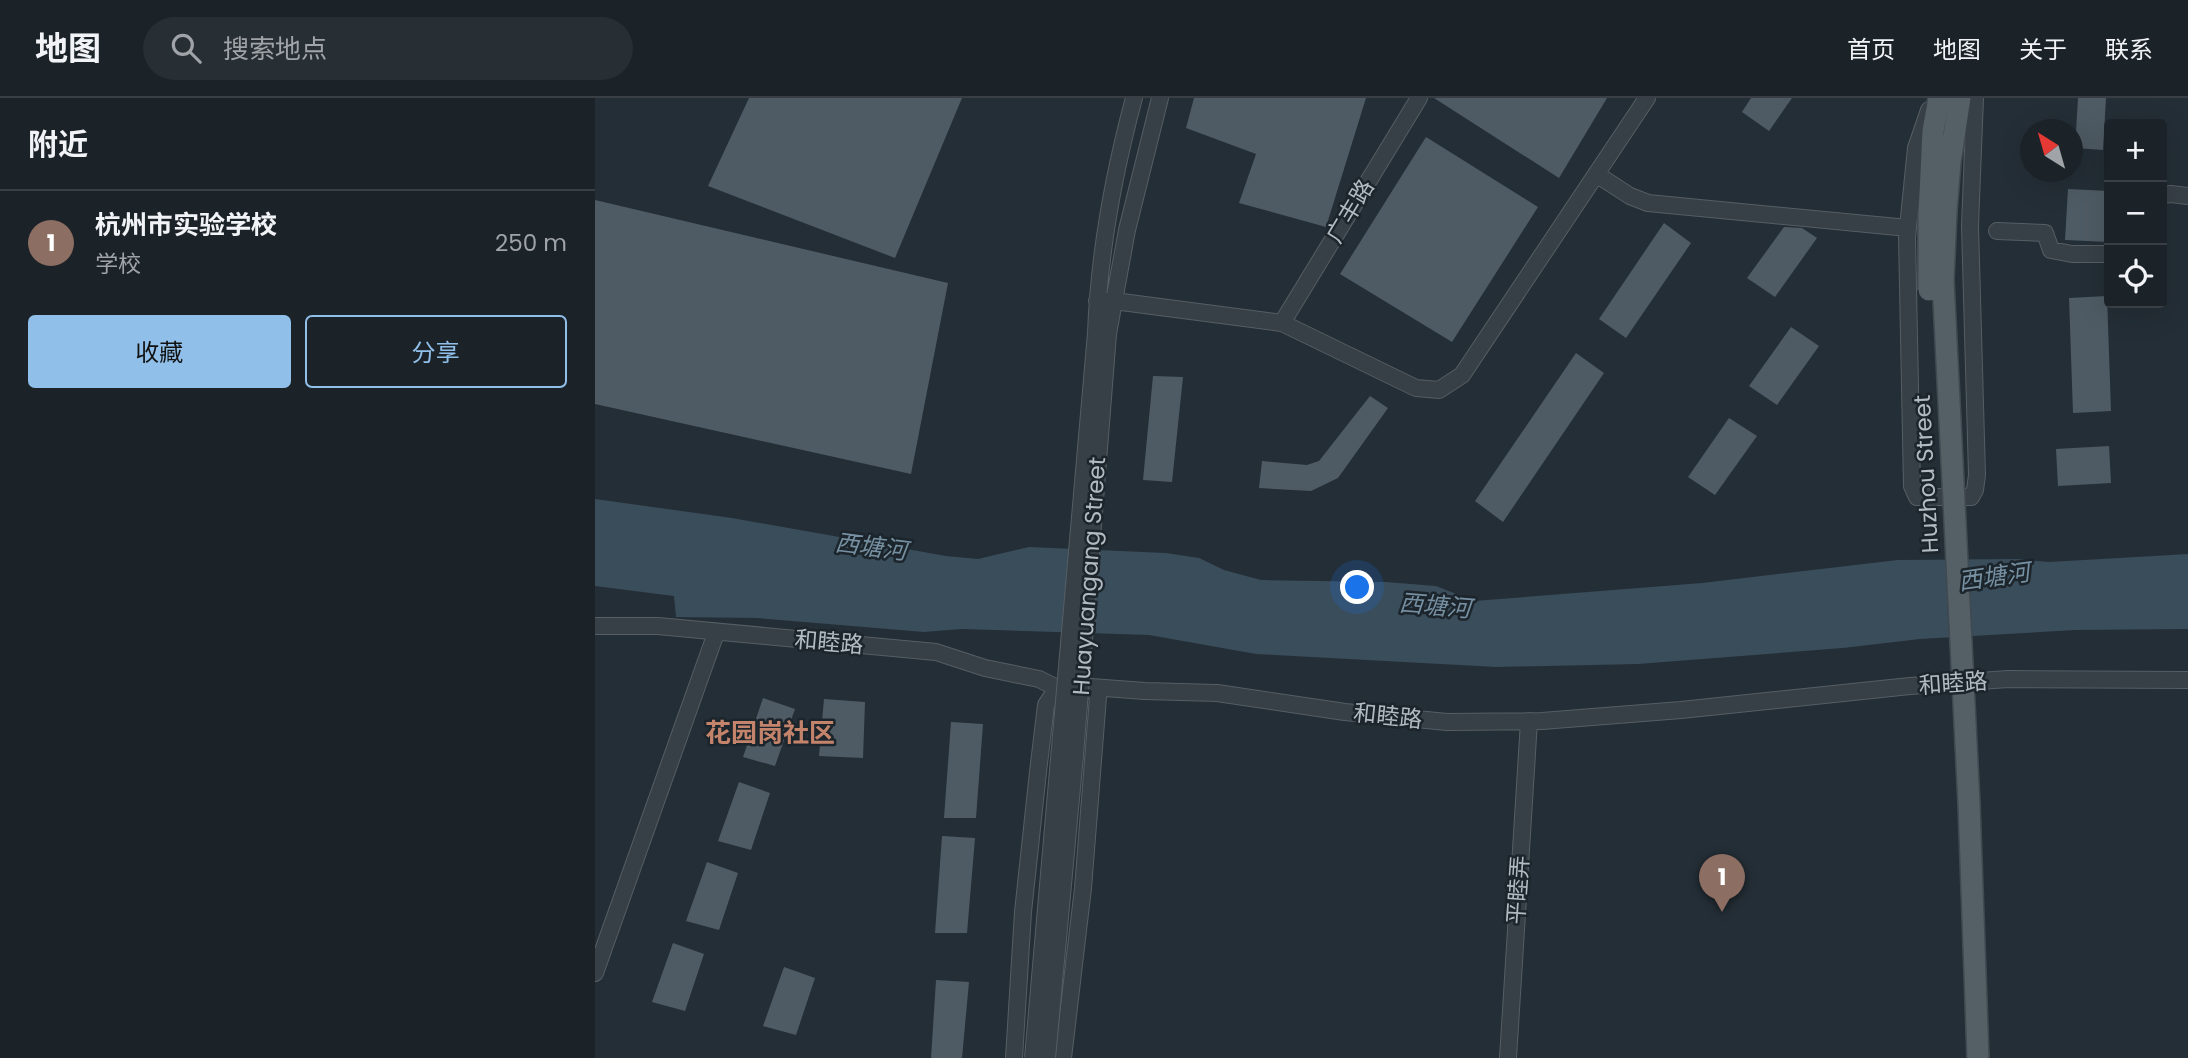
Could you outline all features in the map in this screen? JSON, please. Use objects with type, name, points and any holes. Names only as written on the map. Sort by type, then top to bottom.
[{"type":"main road","name":"Huzhou Street","points":[[1939,98],[1933,131],[1969,804],[1978,1058]]},
{"type":"main road","name":"Huzhou Street","points":[[1960,98],[1950,162],[1937,213],[1929,294],[1955,810],[1964,1058]]},
{"type":"street","name":"Huayuangang Street","points":[[1047,1058],[1075,755],[1102,334],[1097,300],[1104,234],[1121,147],[1135,98]]},
{"type":"street","name":"Huayuangang Street","points":[[1033,1058],[1102,334],[1114,301],[1129,218],[1160,98]]},
{"type":"street","name":"广丰路","points":[[1282,323],[1419,98]]},
{"type":"street","points":[[1097,300],[1282,323],[1416,388],[1439,390],[1462,375],[1647,98]]},
{"type":"street","points":[[1933,98],[1916,148],[1908,228],[1912,486],[1917,498],[1971,497],[1975,490],[1977,475],[1970,226],[1975,98]]},
{"type":"street","points":[[1596,174],[1630,196],[1648,203],[1908,228]]},
{"type":"street","points":[[2167,194],[2188,196]]},
{"type":"street","points":[[1997,231],[2045,233],[2051,250],[2104,254]]},
{"type":"street","name":"和睦路","points":[[595,626],[658,626],[936,653],[985,668],[1039,679],[1057,688],[1217,693],[1345,712],[1447,722],[1529,721],[1681,710],[1883,688],[2008,679],[2188,680]]},
{"type":"street","points":[[595,973],[716,633]]},
{"type":"street","points":[[1063,1058],[1083,888],[1098,697],[1091,687]]},
{"type":"street","points":[[1014,1058],[1023,912],[1038,772],[1046,705],[1057,688]]},
{"type":"street","name":"平睦弄","points":[[1508,1058],[1529,721]]},
{"type":"water","name":"西塘河","points":[[595,499],[732,518],[946,556],[978,559],[1029,547],[1166,553],[1199,558],[1224,570],[1261,580],[1386,582],[1436,586],[1474,601],[1702,583],[1898,560],[2017,559],[2049,562],[2188,554],[2188,629],[2075,630],[1920,639],[1843,648],[1638,664],[1496,667],[1256,654],[1149,635],[962,629],[924,632],[757,618],[676,617],[674,596],[595,586]]},
{"type":"building","points":[[749,98],[962,98],[895,258],[708,186]]},
{"type":"building","points":[[1194,98],[1366,98],[1326,227],[1239,203],[1256,154],[1186,128]]},
{"type":"building","points":[[1434,98],[1607,98],[1559,178]]},
{"type":"building","points":[[1751,98],[1792,98],[1769,131],[1742,112]]},
{"type":"building","points":[[2078,98],[2106,98],[2103,150],[2083,149],[2083,119],[2077,119]]},
{"type":"building","points":[[1426,137],[1538,207],[1452,342],[1340,274]]},
{"type":"building","points":[[2068,189],[2104,191],[2104,242],[2065,240]]},
{"type":"building","points":[[595,200],[948,283],[911,474],[595,404]]},
{"type":"building","points":[[1664,223],[1691,243],[1626,338],[1599,319]]},
{"type":"building","points":[[1784,227],[1802,228],[1817,238],[1775,297],[1747,278]]},
{"type":"building","points":[[2104,296],[2104,308],[2107,308],[2111,411],[2073,413],[2069,298]]},
{"type":"building","points":[[1791,327],[1819,346],[1777,405],[1749,386]]},
{"type":"building","points":[[1576,353],[1604,373],[1503,522],[1475,501]]},
{"type":"building","points":[[1153,376],[1183,377],[1172,482],[1143,480]]},
{"type":"building","points":[[1370,396],[1388,408],[1338,478],[1311,491],[1259,488],[1262,461],[1307,465],[1319,461]]},
{"type":"building","points":[[1729,418],[1757,436],[1715,495],[1688,477]]},
{"type":"building","points":[[2109,446],[2111,483],[2058,486],[2056,449]]},
{"type":"building","points":[[763,698],[795,709],[775,766],[743,757]]},
{"type":"building","points":[[824,699],[865,702],[863,758],[819,756]]},
{"type":"building","points":[[951,722],[983,724],[976,818],[944,818]]},
{"type":"building","points":[[739,782],[770,793],[751,850],[718,841]]},
{"type":"building","points":[[942,836],[975,838],[967,933],[935,933]]},
{"type":"building","points":[[707,862],[738,873],[719,930],[686,921]]},
{"type":"building","points":[[673,943],[704,954],[685,1011],[652,1002]]},
{"type":"building","points":[[784,967],[815,978],[796,1035],[763,1026]]},
{"type":"building","points":[[936,980],[969,982],[962,1058],[931,1058]]},
{"type":"place","name":"杭州市实验学校","points":[[1722,912]]},
{"type":"district","name":"花园岗社区","points":[[770,733]]}]
